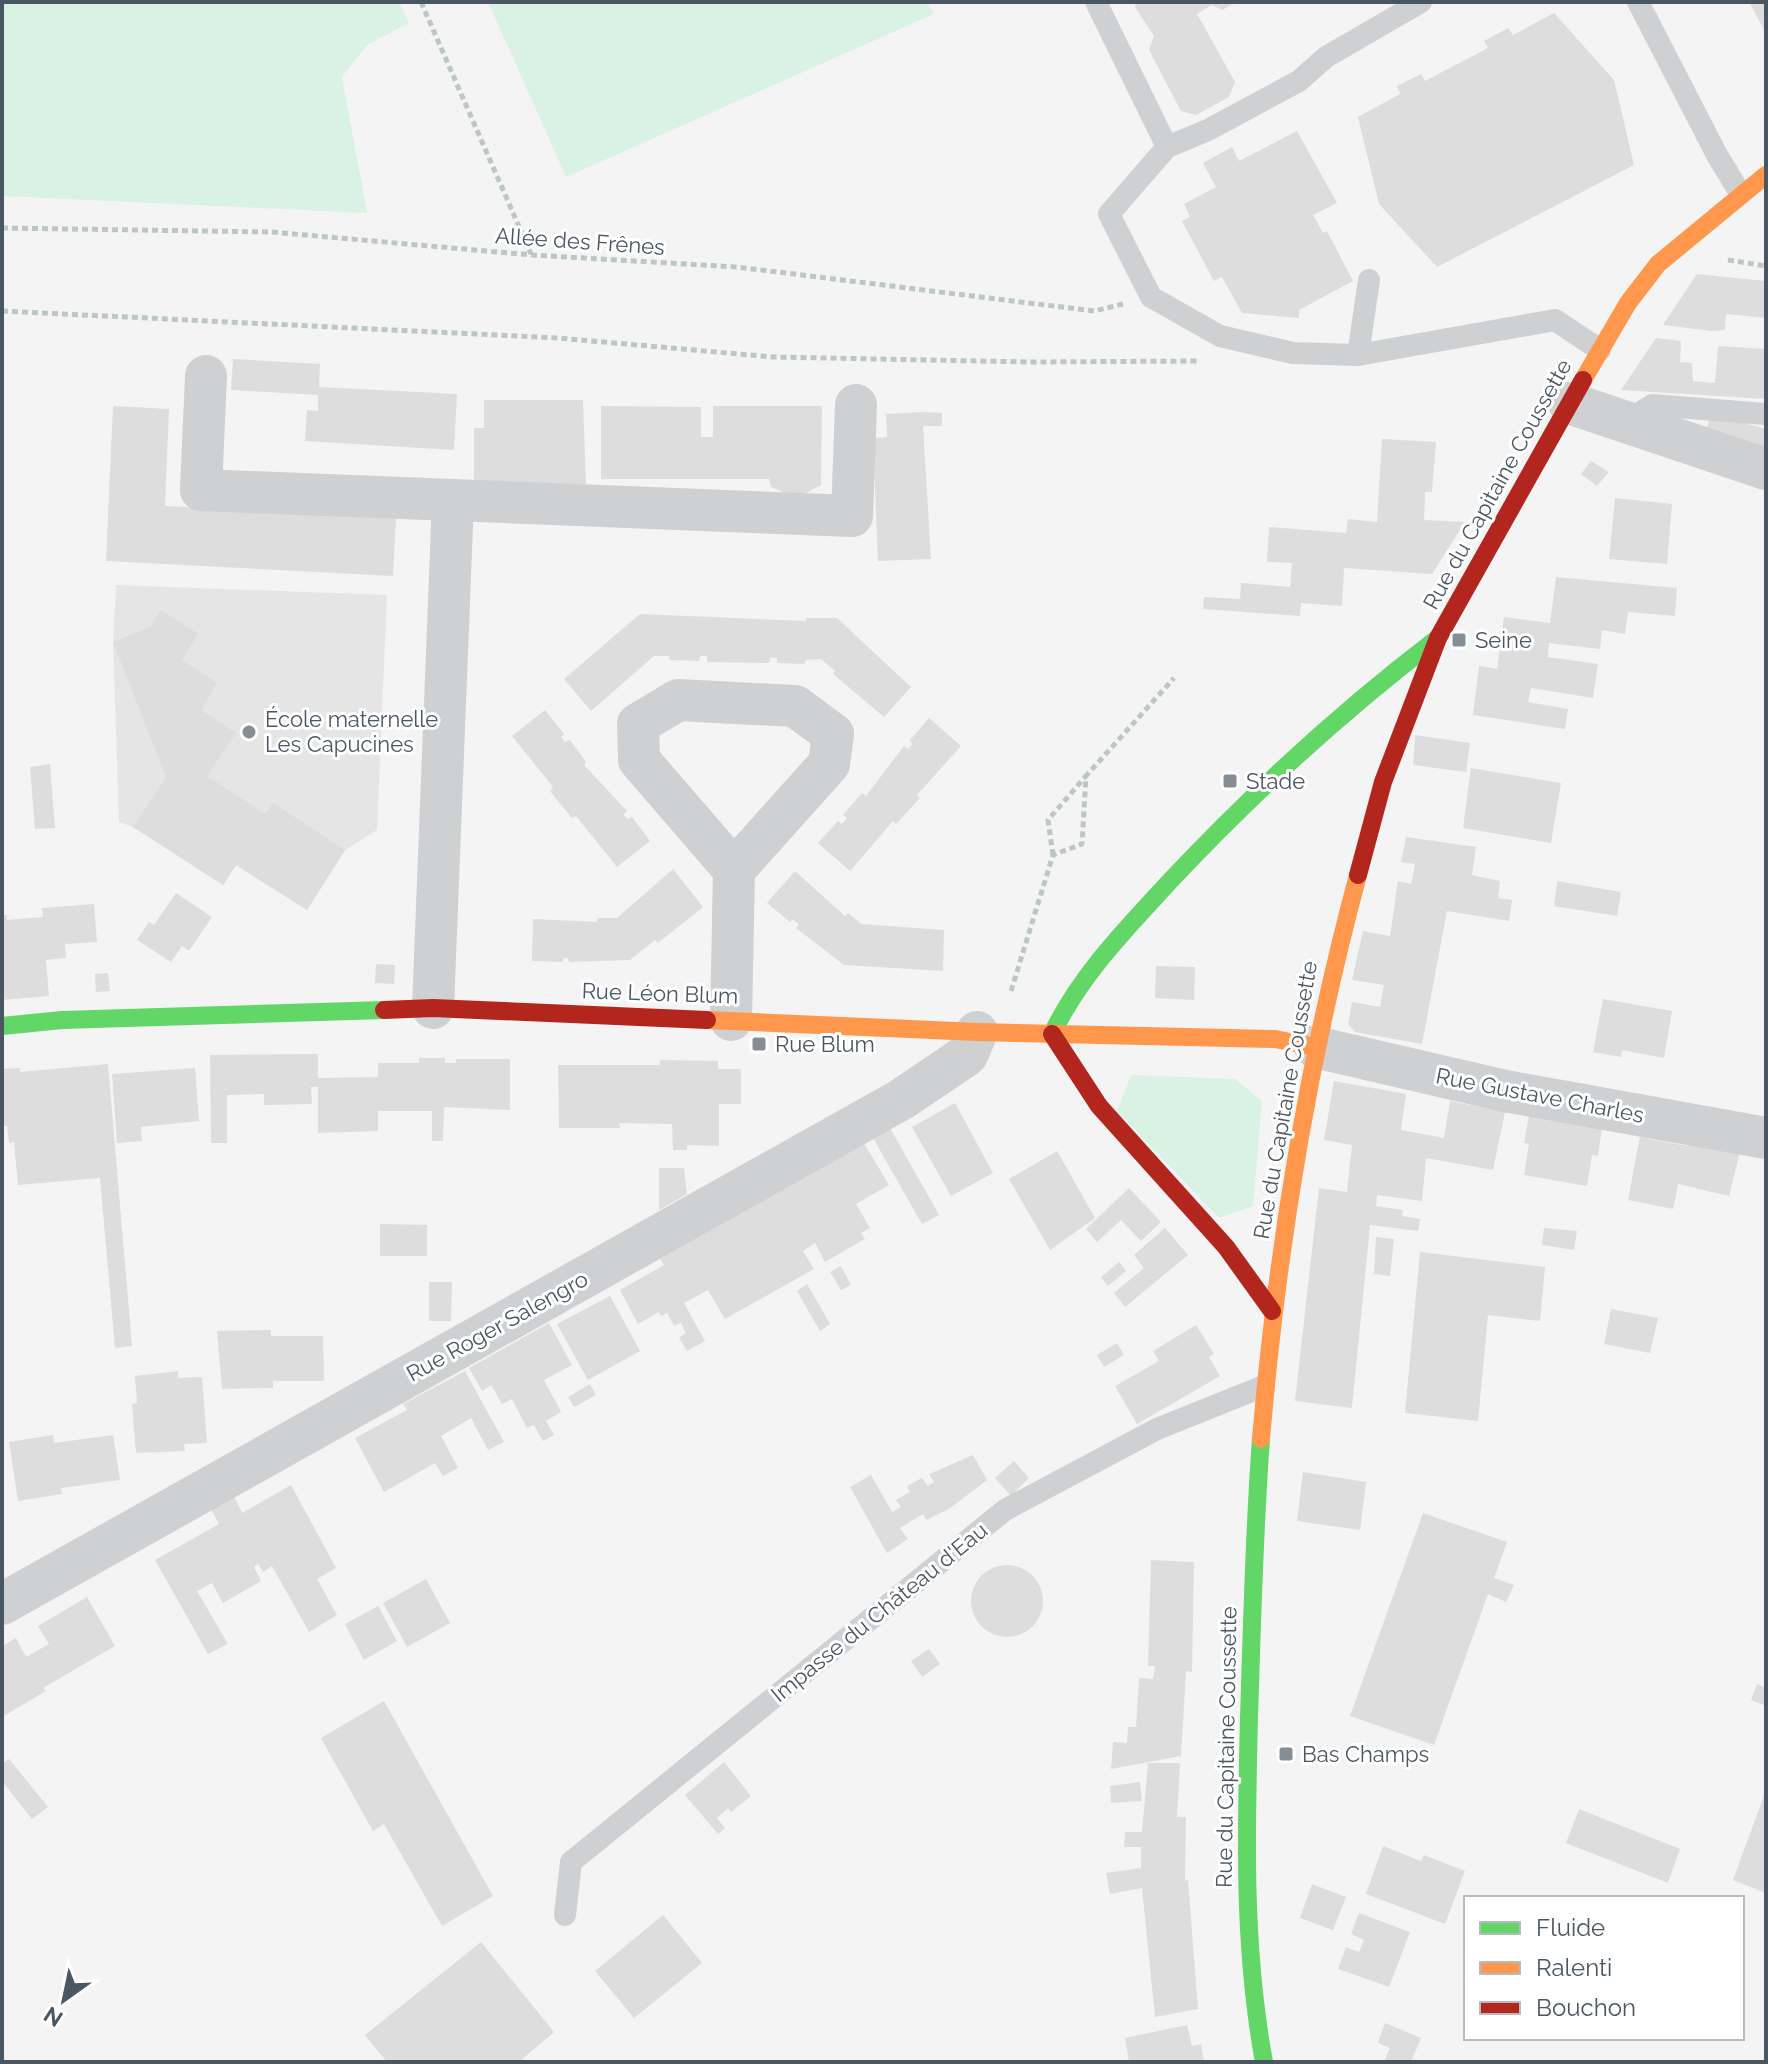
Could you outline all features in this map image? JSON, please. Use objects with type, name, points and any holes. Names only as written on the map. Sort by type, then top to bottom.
[{"type":"street","name":"Rue du Capitaine Coussette","points":[[1264,2062],[1253,2003],[1245,1866],[1253,1561],[1264,1386],[1272,1311],[1315,1047],[1383,782],[1438,638],[1628,303],[1658,264],[1740,193],[1766,175]]},
{"type":"street","points":[[206,376],[201,490],[852,516],[856,405]]},
{"type":"street","points":[[1569,403],[1607,417],[1629,420],[1766,469]]},
{"type":"street","points":[[433,1008],[453,500]]},
{"type":"street","points":[[1272,1311],[1226,1247],[1126,1140],[1099,1106],[1052,1034],[1086,971],[1245,801],[1303,746],[1438,638]]},
{"type":"street","points":[[731,1020],[734,870],[829,764],[833,734],[795,706],[678,700],[638,724],[639,760],[734,870]]},
{"type":"street","name":"Rue Léon Blum","points":[[2,1026],[62,1020],[433,1008],[977,1032],[1275,1039],[1315,1047]]},
{"type":"street","name":"Rue Roger Salengro","points":[[2,1604],[902,1099],[967,1055],[977,1032]]},
{"type":"street","name":"Rue Gustave Charles","points":[[1315,1047],[1505,1091],[1766,1138]]},
{"type":"street","points":[[1226,1247],[1257,1243],[1286,1222]]},
{"type":"lane","points":[[1096,2],[1167,147]]},
{"type":"lane","points":[[1421,2],[1326,57],[1299,81],[1208,130],[1167,147],[1109,214],[1151,297],[1220,336],[1293,353],[1358,355],[1555,320],[1600,350]]},
{"type":"lane","points":[[1638,2],[1740,193]]},
{"type":"lane","points":[[1358,355],[1369,280]]},
{"type":"lane","points":[[1629,420],[1652,405],[1766,414]]},
{"type":"lane","name":"Impasse du Château d'Eau","points":[[565,1915],[571,1862],[1005,1510],[1157,1429],[1264,1386]]},
{"type":"path","points":[[421,2],[532,255]]},
{"type":"path","name":"Allée des Frênes","points":[[2,228],[271,232],[532,255],[737,267],[1094,311],[1151,297]]},
{"type":"path","points":[[2,311],[558,338],[773,357],[1030,362],[1209,360]]},
{"type":"path","points":[[1052,1034],[1010,992],[1053,855],[1048,820],[1174,678]]},
{"type":"path","points":[[1053,855],[1082,844],[1086,776]]},
{"type":"shaded area","name":"École maternelle Les Capucines","points":[[116,585],[387,595],[377,830],[345,850],[307,910],[236,865],[223,885],[133,827],[119,822],[113,642]]},
{"type":"green space","points":[[2,2],[399,2],[409,23],[367,45],[342,77],[367,213],[2,196]]},
{"type":"green space","points":[[488,2],[928,2],[934,14],[566,177]]},
{"type":"green space","points":[[1131,1075],[1235,1079],[1262,1101],[1253,1206],[1219,1218],[1117,1111]]},
{"type":"building","points":[[1136,2],[1237,2],[1222,10],[1212,5],[1197,14],[1235,82],[1229,97],[1196,115],[1181,111],[1149,50],[1154,36],[1135,7]]},
{"type":"building","points":[[1749,2],[1766,2],[1766,33]]},
{"type":"building","points":[[1554,13],[1614,80],[1634,165],[1437,267],[1379,204],[1358,117],[1400,94],[1397,86],[1421,74],[1425,81],[1488,48],[1484,41],[1508,28],[1513,35]]},
{"type":"building","points":[[1297,131],[1337,203],[1313,215],[1323,233],[1327,231],[1353,281],[1299,310],[1299,318],[1242,313],[1222,277],[1214,281],[1182,221],[1190,217],[1184,204],[1216,187],[1203,163],[1232,147],[1239,161]]},
{"type":"building","points":[[1697,274],[1766,281],[1766,318],[1726,314],[1725,330],[1712,331],[1663,325]]},
{"type":"building","points":[[1656,338],[1681,341],[1680,362],[1692,363],[1693,381],[1715,383],[1718,346],[1766,349],[1766,399],[1621,390]]},
{"type":"building","points":[[233,359],[320,364],[319,387],[457,394],[454,450],[305,441],[307,410],[318,411],[318,395],[231,390]]},
{"type":"building","points":[[484,400],[583,400],[586,484],[474,484],[474,428],[484,428]]},
{"type":"building","points":[[113,406],[169,409],[165,506],[396,518],[393,576],[106,561]]},
{"type":"building","points":[[601,406],[701,407],[701,437],[713,437],[713,406],[822,406],[821,485],[797,498],[771,487],[769,479],[601,479]]},
{"type":"building","points":[[942,413],[942,426],[923,426],[931,559],[878,561],[873,438],[887,437],[886,414]]},
{"type":"building","points":[[1711,414],[1766,429],[1766,447],[1707,428]]},
{"type":"building","points":[[1382,439],[1436,442],[1432,492],[1425,492],[1424,520],[1465,522],[1432,574],[1344,568],[1342,606],[1301,603],[1300,616],[1203,609],[1204,597],[1240,599],[1241,583],[1290,587],[1292,563],[1267,562],[1269,527],[1346,533],[1348,519],[1377,522]]},
{"type":"building","points":[[1591,461],[1609,472],[1597,486],[1581,474]]},
{"type":"building","points":[[1615,498],[1672,504],[1667,564],[1609,559]]},
{"type":"building","points":[[1556,577],[1677,588],[1675,616],[1628,612],[1625,634],[1602,630],[1600,649],[1549,643],[1548,657],[1598,664],[1593,698],[1531,688],[1528,702],[1568,709],[1565,729],[1473,715],[1479,666],[1497,669],[1504,617],[1550,623]]},
{"type":"building","points":[[161,610],[198,634],[182,660],[217,683],[201,710],[236,733],[207,776],[265,814],[273,803],[345,850],[307,910],[236,865],[223,885],[133,827],[166,777],[113,642],[150,627]]},
{"type":"building","points":[[640,614],[806,621],[806,618],[837,618],[911,687],[884,717],[833,674],[835,671],[821,659],[806,660],[804,664],[777,663],[777,658],[770,658],[769,663],[707,662],[707,656],[700,656],[699,661],[654,656],[591,711],[564,679]]},
{"type":"building","points":[[545,710],[564,734],[561,737],[565,742],[570,740],[586,762],[584,765],[627,811],[623,815],[628,819],[632,817],[650,841],[617,867],[576,816],[572,818],[550,791],[553,787],[512,736]]},
{"type":"building","points":[[929,718],[961,746],[917,795],[920,798],[896,824],[893,821],[850,871],[818,843],[838,821],[842,824],[847,818],[843,815],[862,793],[866,796],[904,746],[908,749],[912,744],[910,740]]},
{"type":"building","points":[[1415,735],[1470,743],[1466,772],[1413,765]]},
{"type":"building","points":[[50,764],[55,828],[35,829],[30,767]]},
{"type":"building","points":[[1471,768],[1561,783],[1551,843],[1463,828]]},
{"type":"building","points":[[1406,837],[1476,847],[1472,875],[1500,881],[1498,898],[1512,900],[1509,921],[1447,911],[1422,1044],[1355,1032],[1348,1024],[1352,1002],[1380,1007],[1384,985],[1352,980],[1363,931],[1390,936],[1398,881],[1411,884],[1415,864],[1401,862]]},
{"type":"building","points":[[673,869],[703,907],[658,943],[655,940],[630,960],[569,962],[568,958],[563,958],[563,962],[532,961],[533,919],[597,922],[598,918],[617,918]]},
{"type":"building","points":[[795,871],[845,916],[848,913],[861,924],[944,930],[943,971],[844,965],[796,928],[799,924],[792,919],[790,922],[767,903]]},
{"type":"building","points":[[1557,881],[1621,892],[1617,916],[1554,906]]},
{"type":"building","points":[[176,893],[212,917],[189,951],[182,946],[171,962],[137,940],[149,922],[154,925]]},
{"type":"building","points":[[94,904],[97,942],[65,944],[66,958],[46,960],[49,996],[2,1000],[2,915],[7,915],[7,920],[43,917],[42,908]]},
{"type":"building","points":[[376,964],[395,965],[394,984],[375,983]]},
{"type":"building","points":[[1156,966],[1195,967],[1194,1000],[1155,998]]},
{"type":"building","points":[[108,973],[110,991],[96,992],[95,974]]},
{"type":"building","points":[[1603,999],[1672,1011],[1664,1058],[1622,1050],[1621,1057],[1593,1052]]},
{"type":"building","points":[[318,1054],[318,1078],[378,1077],[378,1063],[419,1063],[419,1058],[445,1058],[445,1063],[456,1063],[456,1059],[510,1059],[510,1110],[444,1107],[443,1141],[432,1141],[432,1111],[378,1111],[378,1131],[318,1133],[318,1087],[311,1087],[312,1104],[264,1105],[264,1094],[227,1095],[227,1143],[211,1143],[210,1055]]},
{"type":"building","points":[[660,1060],[718,1061],[718,1069],[741,1069],[741,1104],[719,1104],[719,1146],[687,1145],[687,1150],[673,1150],[672,1124],[619,1123],[620,1128],[559,1128],[558,1065],[660,1065]]},
{"type":"building","points":[[108,1064],[132,1346],[115,1348],[100,1178],[18,1185],[14,1142],[9,1143],[7,1126],[2,1126],[2,1069],[20,1068],[20,1072]]},
{"type":"building","points":[[195,1068],[199,1121],[141,1127],[142,1141],[117,1143],[112,1074]]},
{"type":"building","points":[[1334,1081],[1406,1094],[1401,1130],[1444,1138],[1450,1101],[1505,1112],[1493,1170],[1426,1158],[1422,1201],[1377,1195],[1376,1206],[1403,1210],[1402,1216],[1420,1219],[1418,1231],[1370,1225],[1352,1408],[1295,1401],[1319,1188],[1347,1192],[1352,1145],[1324,1140]]},
{"type":"building","points":[[955,1103],[993,1173],[951,1196],[912,1127]]},
{"type":"building","points":[[1529,1116],[1602,1129],[1598,1156],[1592,1155],[1587,1186],[1524,1175],[1529,1144],[1524,1143]]},
{"type":"building","points":[[890,1128],[939,1215],[922,1224],[873,1138]]},
{"type":"building","points":[[1640,1137],[1687,1146],[1689,1140],[1740,1152],[1729,1196],[1678,1184],[1673,1209],[1628,1200]]},
{"type":"building","points":[[864,1143],[889,1185],[856,1204],[870,1228],[861,1233],[865,1239],[825,1262],[815,1243],[803,1251],[814,1269],[725,1319],[708,1290],[684,1303],[705,1341],[687,1351],[679,1338],[686,1333],[681,1323],[674,1326],[667,1313],[661,1316],[659,1312],[638,1324],[620,1290],[664,1265],[660,1259]]},
{"type":"building","points":[[1057,1151],[1095,1218],[1050,1250],[1009,1179]]},
{"type":"building","points":[[659,1168],[684,1168],[687,1194],[659,1210]]},
{"type":"building","points":[[1129,1188],[1161,1222],[1141,1241],[1121,1220],[1097,1242],[1086,1229]]},
{"type":"building","points":[[380,1224],[427,1225],[427,1256],[380,1256]]},
{"type":"building","points":[[1165,1228],[1188,1255],[1125,1307],[1114,1293],[1144,1268],[1134,1255]]},
{"type":"building","points":[[1544,1228],[1577,1231],[1574,1250],[1542,1245]]},
{"type":"building","points":[[1376,1237],[1394,1239],[1390,1276],[1374,1274]]},
{"type":"building","points":[[1420,1252],[1545,1267],[1540,1321],[1488,1315],[1478,1421],[1405,1413]]},
{"type":"building","points":[[1119,1262],[1126,1271],[1108,1286],[1101,1277]]},
{"type":"building","points":[[841,1266],[851,1285],[841,1290],[830,1272]]},
{"type":"building","points":[[429,1282],[452,1282],[451,1321],[429,1321]]},
{"type":"building","points":[[807,1284],[830,1324],[820,1331],[797,1291]]},
{"type":"building","points":[[610,1296],[640,1351],[588,1380],[557,1324]]},
{"type":"building","points":[[1611,1309],[1658,1318],[1650,1353],[1604,1344]]},
{"type":"building","points":[[549,1323],[572,1365],[544,1380],[561,1412],[546,1421],[554,1435],[543,1441],[534,1425],[527,1428],[512,1399],[502,1404],[491,1385],[482,1391],[469,1368]]},
{"type":"building","points":[[1196,1325],[1214,1354],[1209,1357],[1220,1376],[1137,1424],[1115,1386],[1159,1361],[1153,1351]]},
{"type":"building","points":[[271,1330],[271,1336],[323,1336],[324,1381],[273,1381],[273,1388],[222,1389],[217,1331]]},
{"type":"building","points":[[1117,1343],[1124,1355],[1104,1367],[1097,1355]]},
{"type":"building","points":[[178,1371],[178,1378],[202,1377],[207,1443],[184,1444],[185,1451],[136,1453],[132,1404],[137,1403],[135,1376]]},
{"type":"building","points":[[465,1371],[504,1442],[488,1450],[471,1418],[441,1436],[458,1468],[443,1476],[435,1463],[384,1492],[355,1438],[407,1410],[403,1404]]},
{"type":"building","points":[[590,1384],[596,1395],[574,1407],[568,1397]]},
{"type":"building","points":[[53,1435],[54,1443],[113,1435],[120,1480],[61,1488],[62,1494],[18,1501],[9,1442]]},
{"type":"building","points":[[973,1455],[987,1480],[949,1509],[926,1520],[923,1514],[900,1528],[908,1539],[887,1553],[850,1487],[871,1475],[892,1512],[901,1507],[896,1500],[910,1492],[907,1486],[922,1478],[928,1486],[934,1482],[929,1474]]},
{"type":"building","points":[[1014,1461],[1029,1478],[1011,1496],[995,1478]]},
{"type":"building","points":[[1303,1472],[1366,1482],[1360,1530],[1297,1521]]},
{"type":"building","points":[[291,1485],[336,1568],[317,1579],[337,1615],[309,1632],[272,1566],[263,1572],[258,1564],[254,1567],[261,1581],[223,1603],[212,1583],[197,1591],[228,1644],[208,1654],[155,1560],[219,1524],[211,1509],[234,1496],[242,1513]]},
{"type":"building","points":[[1423,1513],[1507,1542],[1494,1578],[1514,1585],[1506,1602],[1488,1594],[1434,1745],[1350,1716]]},
{"type":"building","points":[[1151,1560],[1194,1562],[1192,1672],[1186,1671],[1181,1756],[1111,1769],[1113,1742],[1127,1743],[1128,1727],[1136,1727],[1139,1678],[1153,1679],[1155,1666],[1148,1666]]},
{"type":"building","points":[[1007,1565],[1027,1571],[1037,1581],[1043,1601],[1037,1621],[1027,1631],[1007,1637],[987,1631],[977,1621],[971,1601],[977,1581],[987,1571]]},
{"type":"building","points":[[426,1579],[450,1623],[407,1647],[383,1603]]},
{"type":"building","points":[[87,1597],[115,1646],[43,1688],[46,1691],[2,1717],[2,1646],[16,1638],[26,1657],[49,1644],[38,1626]]},
{"type":"building","points":[[378,1606],[397,1641],[364,1660],[345,1624]]},
{"type":"building","points":[[929,1649],[940,1664],[922,1677],[911,1661]]},
{"type":"building","points":[[1757,1684],[1766,1688],[1766,1706],[1751,1700]]},
{"type":"building","points":[[384,1701],[493,1896],[442,1926],[384,1824],[373,1831],[321,1738]]},
{"type":"building","points":[[9,1759],[48,1807],[32,1819],[2,1781],[2,1764]]},
{"type":"building","points":[[724,1762],[751,1796],[731,1812],[728,1808],[717,1818],[725,1828],[718,1834],[685,1795]]},
{"type":"building","points":[[1148,1763],[1180,1763],[1177,1817],[1186,1817],[1185,1881],[1188,1880],[1198,2009],[1155,2017],[1142,1888],[1110,1894],[1106,1873],[1141,1868],[1141,1847],[1124,1847],[1125,1832],[1142,1832]]},
{"type":"building","points":[[1140,1782],[1142,1801],[1111,1803],[1110,1786]]},
{"type":"building","points":[[1766,1790],[1766,1893],[1733,1880]]},
{"type":"building","points":[[1579,1809],[1680,1849],[1668,1883],[1566,1843]]},
{"type":"building","points":[[1383,1846],[1421,1861],[1424,1855],[1465,1871],[1445,1924],[1366,1894]]},
{"type":"building","points":[[1312,1884],[1346,1897],[1333,1930],[1300,1918]]},
{"type":"building","points":[[1359,1913],[1410,1932],[1389,1987],[1338,1969],[1346,1947],[1359,1952],[1364,1940],[1351,1934]]},
{"type":"building","points":[[663,1915],[702,1963],[634,2018],[595,1971]]},
{"type":"building","points":[[481,1942],[554,2032],[519,2062],[387,2062],[365,2035]]},
{"type":"building","points":[[1385,2023],[1421,2038],[1411,2062],[1384,2062],[1390,2048],[1378,2043]]},
{"type":"building","points":[[1187,2025],[1192,2046],[1201,2044],[1204,2062],[1129,2062],[1125,2038]]},
{"type":"traffic: fast","points":[[1052,1034],[1076,992],[1106,953],[1202,847],[1333,723],[1438,638]]},
{"type":"traffic: fast","points":[[2,1026],[62,1020],[384,1010]]},
{"type":"traffic: fast","points":[[1261,1439],[1252,1613],[1247,1847],[1252,1976],[1264,2062]]},
{"type":"traffic: slow","points":[[1583,380],[1628,303],[1658,264],[1766,175]]},
{"type":"traffic: slow","points":[[1261,1439],[1276,1296],[1297,1155],[1324,1015],[1358,875]]},
{"type":"traffic: slow","points":[[707,1020],[977,1032],[1275,1039],[1315,1047]]},
{"type":"traffic: jam","points":[[1358,875],[1383,782],[1438,638],[1583,380]]},
{"type":"traffic: jam","points":[[384,1010],[433,1008],[707,1020]]},
{"type":"traffic: jam","points":[[1052,1034],[1099,1106],[1226,1247],[1272,1311]]},
{"type":"place","name":"Seine","points":[[1459,640]]},
{"type":"place","name":"École maternelle Les Capucines","points":[[249,732]]},
{"type":"place","name":"Stade","points":[[1230,781]]},
{"type":"place","name":"Rue Blum","points":[[759,1044]]},
{"type":"place","name":"Bas Champs","points":[[1286,1754]]}]
